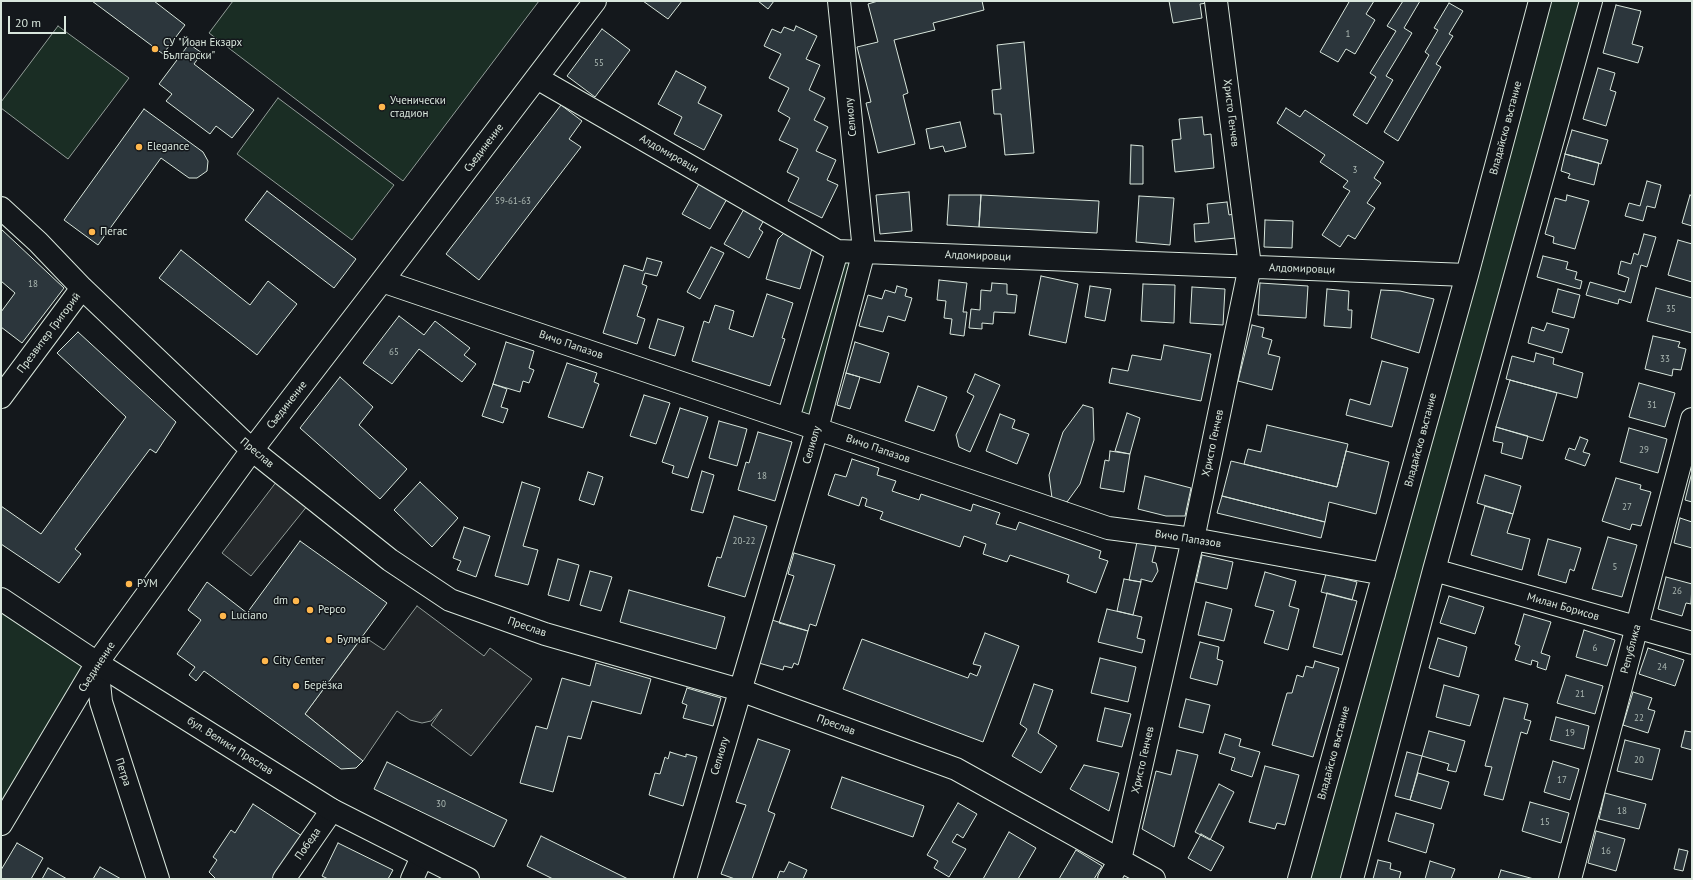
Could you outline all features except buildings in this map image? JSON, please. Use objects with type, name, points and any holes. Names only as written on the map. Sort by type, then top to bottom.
[{"type":"street","name":"Съединение","points":[[1,824],[97,663],[252,450],[595,1]]},
{"type":"street","name":"Селиолу","points":[[685,879],[817,429],[864,251],[839,1]]},
{"type":"street","name":"Христо Генчев","points":[[1110,879],[1120,860],[1193,539],[1250,266],[1216,1]]},
{"type":"street","name":"Владайско въстание","points":[[1300,879],[1467,275],[1540,1]]},
{"type":"street","points":[[1352,879],[1434,570],[1591,1]]},
{"type":"street","name":"Алдомировци","points":[[537,78],[837,251],[1467,275]]},
{"type":"street","name":"Преслав","points":[[1,208],[38,242],[82,288],[252,450],[390,560],[450,600],[545,634],[740,690],[956,769],[1154,879]]},
{"type":"street","points":[[788,419],[837,251]]},
{"type":"street","name":"Вичо Папазов","points":[[382,281],[1108,528],[1193,539],[1384,574]]},
{"type":"street","name":"Презвитер Григорий","points":[[1,397],[82,288]]},
{"type":"street","name":"Република","points":[[1570,879],[1692,419]]},
{"type":"street","name":"Милан Борисов","points":[[1434,570],[1692,643]]},
{"type":"street","name":"бул. Велики Преслав","points":[[1,599],[97,663],[332,810],[468,879]]},
{"type":"street","name":"Петра","points":[[97,663],[101,702],[158,879]]},
{"type":"street","name":"Победа","points":[[284,879],[332,810]]},
{"type":"street","points":[[412,879],[422,857]]},
{"type":"green space","name":"Ученически стадион","points":[[233,1],[539,1],[403,181],[209,33]]},
{"type":"green space","points":[[1540,1],[1591,1],[1352,879],[1299,879]]},
{"type":"green space","points":[[58,26],[129,78],[68,159],[1,108],[1,102]]},
{"type":"green space","points":[[278,98],[394,185],[352,240],[237,154]]},
{"type":"green space","points":[[837,251],[864,251],[817,429],[788,419]]},
{"type":"green space","points":[[1,599],[97,663],[1,811]]},
{"type":"shaded area","points":[[277,481],[308,505],[251,576],[222,553]]},
{"type":"shaded area","points":[[417,606],[484,656],[490,648],[532,679],[471,756],[431,725],[442,709],[431,721],[422,723],[410,720],[397,711],[363,761],[305,714],[363,636],[384,650]]},
{"type":"place","name":"СУ \"Йоан Екзарх Български\"","points":[[155,49]]},
{"type":"place","name":"Ученически стадион","points":[[382,107]]},
{"type":"place","name":"Elegance","points":[[139,147]]},
{"type":"place","name":"Пегас","points":[[92,232]]},
{"type":"place","name":"РУМ","points":[[129,584]]},
{"type":"place","name":"dm","points":[[296,601]]},
{"type":"place","name":"Pepco","points":[[310,610]]},
{"type":"place","name":"Luciano","points":[[223,616]]},
{"type":"place","name":"Булмаг","points":[[329,640]]},
{"type":"place","name":"City Center","points":[[265,661]]},
{"type":"place","name":"Берёзка","points":[[296,686]]}]
